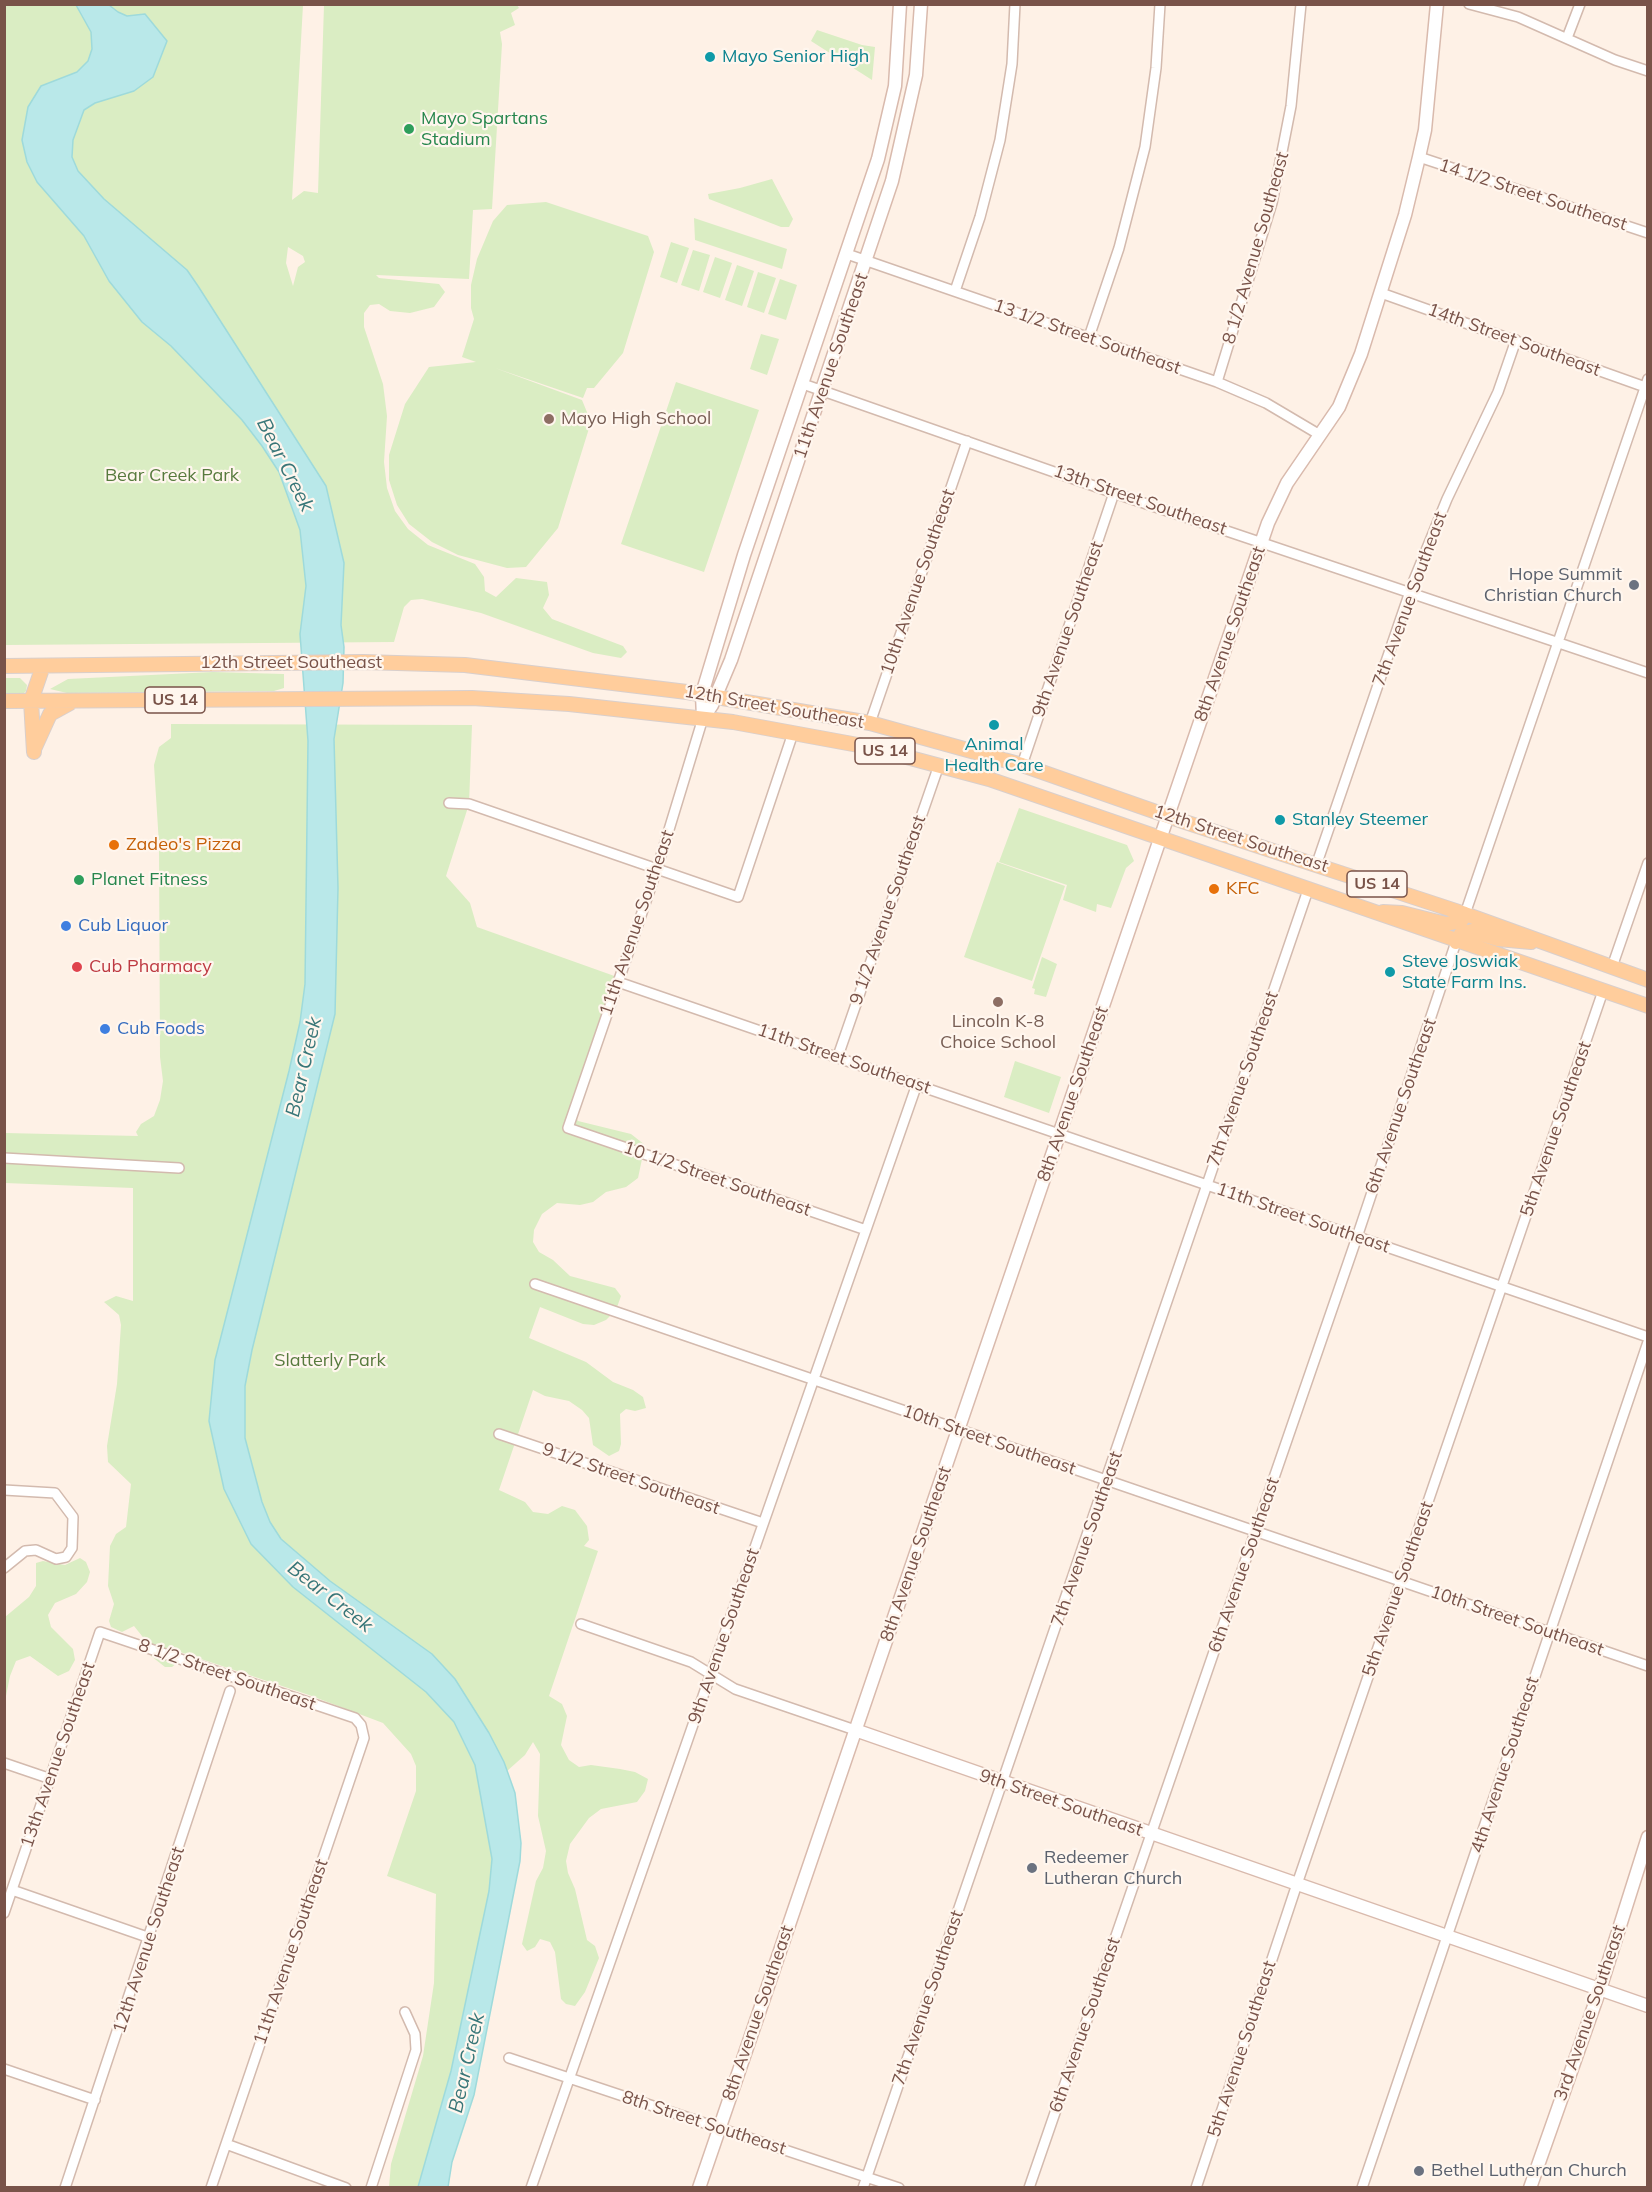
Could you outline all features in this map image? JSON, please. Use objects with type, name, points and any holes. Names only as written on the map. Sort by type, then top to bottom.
[{"type":"main road","name":"12th Street Southeast","points":[[4,666],[363,662],[455,664],[518,669],[709,695],[870,723],[1022,765],[1168,816],[1317,863],[1647,980]]},
{"type":"main road","points":[[43,666],[31,701],[34,752],[39,733],[50,714],[76,701]]},
{"type":"main road","name":"12th Street Southeast","points":[[4,701],[472,698],[569,704],[703,718],[869,747],[939,765],[1161,838],[1375,914],[1647,1006]]},
{"type":"main road","points":[[1375,914],[1390,911],[1446,924],[1461,921],[1465,914]]},
{"type":"main road","points":[[1456,942],[1461,934],[1472,931],[1498,939],[1544,942]]},
{"type":"street","name":"11th Avenue Southeast","points":[[568,1128],[657,869],[703,718],[744,555],[878,159],[892,104],[897,65],[900,4]]},
{"type":"street","name":"11th Avenue Southeast","points":[[709,695],[823,391],[892,181],[916,75],[921,4]]},
{"type":"street","points":[[955,291],[980,217],[1000,140],[1012,64],[1015,4]]},
{"type":"street","points":[[1089,337],[1119,248],[1145,147],[1156,68],[1160,4]]},
{"type":"street","name":"8 1/2 Avenue Southeast","points":[[1217,382],[1272,203],[1291,106],[1301,4]]},
{"type":"street","name":"8th Avenue Southeast","points":[[699,2187],[1262,541],[1287,483],[1339,407],[1352,379],[1381,293],[1419,157],[1425,130],[1437,4]]},
{"type":"street","points":[[1469,4],[1518,16],[1647,71]]},
{"type":"street","points":[[1567,38],[1580,4]]},
{"type":"street","name":"14 1/2 Street Southeast","points":[[1419,157],[1647,233]]},
{"type":"street","name":"13 1/2 Street Southeast","points":[[847,254],[1217,382],[1266,403],[1320,435]]},
{"type":"street","name":"14th Street Southeast","points":[[1381,293],[1647,385]]},
{"type":"street","name":"7th Avenue Southeast","points":[[1317,863],[1410,592],[1447,499],[1498,392],[1516,340]]},
{"type":"street","name":"13th Street Southeast","points":[[803,384],[1114,493],[1262,541],[1647,673]]},
{"type":"street","points":[[1465,914],[1647,385]]},
{"type":"street","name":"10th Avenue Southeast","points":[[870,723],[967,441]]},
{"type":"street","name":"9th Avenue Southeast","points":[[1022,765],[1114,493]]},
{"type":"street","points":[[449,803],[469,804],[738,897],[793,733]]},
{"type":"street","name":"9 1/2 Avenue Southeast","points":[[838,1056],[939,765]]},
{"type":"street","points":[[1612,967],[1647,863]]},
{"type":"street","name":"7th Avenue Southeast","points":[[863,2187],[1308,890]]},
{"type":"street","name":"6th Avenue Southeast","points":[[1029,2187],[1357,1237],[1456,942]]},
{"type":"street","name":"11th Street Southeast","points":[[618,982],[1647,1336]]},
{"type":"street","name":"5th Avenue Southeast","points":[[1196,2187],[1400,1580],[1503,1287],[1603,991]]},
{"type":"street","name":"9th Avenue Southeast","points":[[531,2187],[712,1674],[916,1084]]},
{"type":"street","name":"10 1/2 Street Southeast","points":[[568,1128],[866,1230]]},
{"type":"street","points":[[4,1158],[179,1168]]},
{"type":"street","name":"10th Street Southeast","points":[[535,1284],[1647,1666]]},
{"type":"street","name":"4th Avenue Southeast","points":[[1362,2187],[1647,1342]]},
{"type":"street","name":"9 1/2 Street Southeast","points":[[498,1434],[763,1523]]},
{"type":"street","points":[[4,1490],[55,1493],[74,1517],[72,1548],[66,1557],[56,1559],[36,1550],[25,1551],[4,1568]]},
{"type":"street","name":"9th Street Southeast","points":[[581,1624],[691,1662],[735,1689],[1647,2006]]},
{"type":"street","name":"8 1/2 Street Southeast","points":[[99,1632],[355,1718]]},
{"type":"street","name":"13th Avenue Southeast","points":[[4,1913],[99,1632]]},
{"type":"street","name":"12th Avenue Southeast","points":[[65,2187],[150,1938],[230,1691]]},
{"type":"street","name":"11th Avenue Southeast","points":[[211,2187],[364,1738],[355,1718]]},
{"type":"street","points":[[4,1763],[51,1779]]},
{"type":"street","name":"3rd Avenue Southeast","points":[[1530,2187],[1599,1989],[1647,1837]]},
{"type":"street","points":[[12,1890],[150,1938]]},
{"type":"street","points":[[371,2187],[416,2050],[415,2034],[405,2012]]},
{"type":"street","name":"8th Street Southeast","points":[[509,2058],[898,2187]]},
{"type":"street","points":[[4,2069],[95,2100]]},
{"type":"street","points":[[226,2144],[346,2187]]},
{"type":"green space","name":"Bear Creek Park","points":[[4,5],[303,5],[292,200],[304,191],[318,193],[324,5],[517,5],[519,8],[511,13],[515,25],[500,32],[502,44],[492,209],[473,210],[469,279],[376,275],[379,278],[439,284],[445,292],[434,307],[410,313],[390,311],[379,304],[370,305],[364,313],[364,327],[383,384],[387,416],[384,462],[387,488],[395,511],[408,529],[428,545],[475,564],[484,577],[485,591],[496,597],[516,578],[547,582],[549,595],[543,608],[552,619],[623,646],[627,652],[621,658],[593,653],[481,613],[422,599],[411,600],[404,607],[394,642],[5,645]],"holes":[[[288,247],[303,256],[305,262],[298,267],[293,286],[286,263]]]},
{"type":"green space","points":[[817,30],[875,47],[872,80],[811,41]]},
{"type":"green space","points":[[772,179],[793,219],[789,227],[781,227],[709,199],[708,194]]},
{"type":"green space","points":[[546,202],[648,236],[654,252],[623,353],[594,388],[587,388],[583,398],[495,368],[582,400],[591,422],[558,528],[526,567],[507,568],[458,555],[432,542],[409,524],[397,505],[389,480],[389,455],[405,404],[429,367],[476,362],[462,357],[474,319],[471,308],[471,285],[477,259],[493,221],[507,205]]},
{"type":"green space","points":[[694,218],[787,249],[782,269],[695,240]]},
{"type":"green space","points":[[671,242],[689,248],[677,283],[660,277]]},
{"type":"green space","points":[[693,250],[710,255],[699,291],[681,285]]},
{"type":"green space","points":[[715,257],[732,263],[720,298],[703,292]]},
{"type":"green space","points":[[737,265],[754,271],[742,306],[725,300]]},
{"type":"green space","points":[[758,272],[776,278],[764,313],[747,307]]},
{"type":"green space","points":[[780,279],[797,285],[786,320],[768,314]]},
{"type":"green space","points":[[761,334],[779,339],[767,375],[750,369]]},
{"type":"green space","points":[[676,382],[759,410],[704,572],[621,544]]},
{"type":"green space","points":[[213,672],[284,674],[284,688],[274,691],[67,693],[50,689],[68,679]]},
{"type":"green space","points":[[5,678],[20,678],[27,685],[26,691],[23,694],[5,694]]},
{"type":"green space","name":"Slatterly Park","points":[[171,724],[472,725],[469,804],[446,876],[470,903],[477,927],[620,978],[573,1111],[578,1121],[631,1134],[645,1145],[638,1178],[626,1187],[606,1192],[593,1202],[580,1205],[557,1203],[542,1214],[534,1230],[533,1242],[539,1252],[553,1260],[570,1276],[615,1288],[621,1296],[616,1310],[606,1320],[594,1325],[583,1324],[540,1307],[529,1338],[586,1362],[613,1382],[633,1390],[643,1397],[646,1408],[635,1411],[626,1409],[620,1414],[621,1444],[619,1451],[609,1456],[593,1445],[589,1418],[582,1410],[569,1401],[545,1396],[533,1390],[499,1490],[525,1502],[533,1512],[548,1514],[562,1506],[575,1510],[587,1526],[589,1540],[584,1546],[598,1551],[549,1696],[562,1704],[567,1716],[561,1745],[569,1760],[579,1767],[591,1765],[620,1769],[635,1772],[648,1779],[645,1791],[637,1802],[601,1809],[589,1818],[570,1844],[566,1861],[568,1873],[575,1889],[587,1940],[595,1946],[599,1958],[585,1992],[575,2006],[566,2004],[561,1999],[555,1952],[550,1942],[540,1939],[535,1947],[527,1951],[522,1944],[536,1881],[543,1868],[546,1851],[538,1816],[540,1754],[533,1742],[525,1755],[507,1771],[458,1731],[475,1765],[492,1859],[489,1891],[451,2071],[418,2187],[389,2187],[391,2164],[423,2056],[434,1983],[436,1894],[387,1876],[416,1791],[416,1766],[411,1754],[383,1723],[309,1695],[180,1652],[177,1663],[172,1667],[165,1667],[151,1656],[146,1641],[134,1626],[122,1632],[111,1627],[109,1621],[114,1604],[108,1586],[110,1546],[116,1534],[126,1527],[131,1484],[108,1462],[107,1446],[117,1384],[121,1325],[119,1315],[104,1302],[116,1296],[133,1301],[133,1188],[5,1183],[5,1133],[138,1136],[136,1132],[141,1124],[154,1116],[160,1100],[163,1081],[160,1057],[159,844],[154,765],[159,747],[171,738]]},
{"type":"green space","points":[[1019,808],[1127,845],[1134,861],[1126,868],[1111,908],[1097,904],[1096,912],[1063,900],[1067,885],[999,862]]},
{"type":"green space","points":[[997,862],[1065,886],[1032,981],[964,957]]},
{"type":"green space","points":[[1042,957],[1057,964],[1046,997],[1034,994],[1035,989],[1032,988]]},
{"type":"green space","points":[[1015,1061],[1061,1077],[1049,1113],[1004,1097]]},
{"type":"green space","points":[[80,1558],[86,1562],[90,1572],[87,1582],[76,1594],[55,1603],[48,1615],[51,1627],[73,1649],[75,1660],[69,1671],[58,1676],[30,1656],[16,1661],[10,1676],[5,1701],[5,1617],[29,1597],[36,1586],[36,1563],[43,1561],[65,1565]]},
{"type":"water","name":"Bear Creek","points":[[76,5],[109,5],[127,16],[145,14],[167,41],[153,77],[134,91],[95,103],[84,110],[73,140],[72,157],[78,171],[104,199],[187,270],[198,286],[326,486],[344,563],[341,625],[344,647],[343,683],[334,739],[338,888],[335,1014],[252,1350],[245,1386],[245,1438],[262,1502],[270,1522],[281,1539],[330,1581],[432,1654],[455,1679],[489,1733],[504,1762],[515,1793],[521,1843],[520,1861],[474,2095],[452,2162],[448,2187],[418,2187],[451,2071],[489,1891],[492,1859],[475,1765],[454,1722],[426,1692],[293,1587],[251,1544],[224,1489],[209,1421],[215,1360],[289,1071],[300,1022],[305,984],[308,741],[300,634],[306,586],[300,530],[279,472],[262,446],[242,420],[171,346],[142,322],[109,281],[84,236],[37,182],[27,162],[22,140],[28,107],[41,86],[77,72],[88,61],[92,49],[91,32]]},
{"type":"place","name":"Mayo Senior High","points":[[710,57]]},
{"type":"place","name":"Mayo Spartans Stadium","points":[[409,129]]},
{"type":"place","name":"Mayo High School","points":[[549,419]]},
{"type":"place","name":"Hope Summit Christian Church","points":[[1634,585]]},
{"type":"place","name":"Animal Health Care","points":[[994,725]]},
{"type":"place","name":"Stanley Steemer","points":[[1280,820]]},
{"type":"place","name":"Zadeo's Pizza","points":[[114,845]]},
{"type":"place","name":"Planet Fitness","points":[[79,880]]},
{"type":"place","name":"KFC","points":[[1214,889]]},
{"type":"place","name":"Cub Liquor","points":[[66,926]]},
{"type":"place","name":"Cub Pharmacy","points":[[77,967]]},
{"type":"place","name":"Steve Joswiak State Farm Ins.","points":[[1390,972]]},
{"type":"place","name":"Lincoln K-8 Choice School","points":[[998,1002]]},
{"type":"place","name":"Cub Foods","points":[[105,1029]]},
{"type":"place","name":"Redeemer Lutheran Church","points":[[1032,1868]]},
{"type":"place","name":"Bethel Lutheran Church","points":[[1419,2171]]}]
